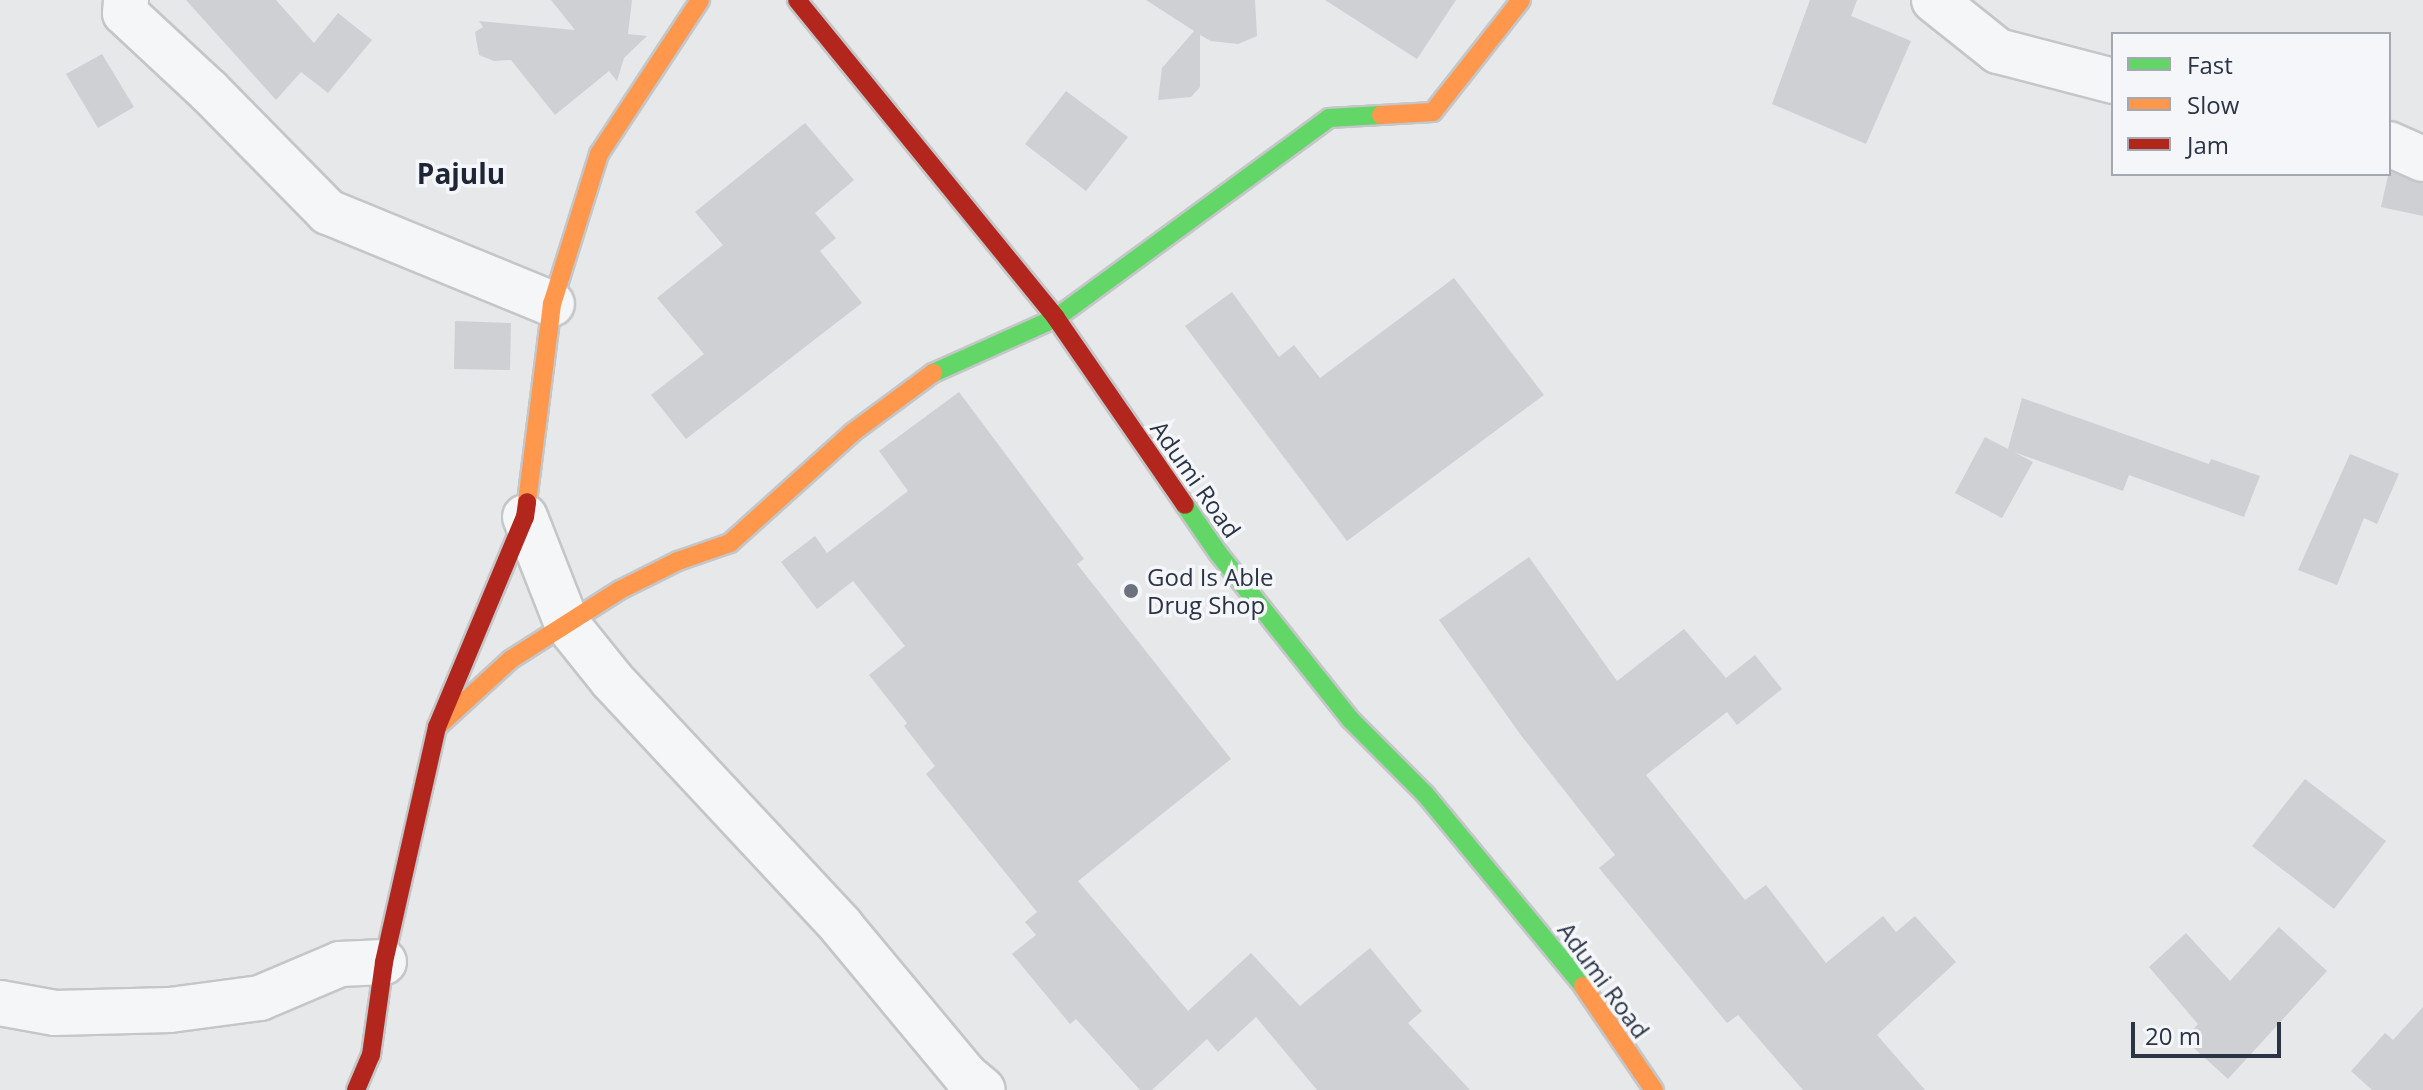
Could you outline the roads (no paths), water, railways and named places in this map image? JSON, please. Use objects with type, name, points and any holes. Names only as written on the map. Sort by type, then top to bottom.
[{"type":"street","points":[[126,0],[125,13],[209,91],[328,212],[552,304]]},
{"type":"street","points":[[356,1090],[371,1055],[384,962],[437,727],[525,517],[552,304],[599,154],[700,0]]},
{"type":"street","name":"Adumi Road","points":[[797,0],[1056,318],[1218,553],[1350,719],[1425,794],[1573,972],[1654,1090]]},
{"type":"street","points":[[437,727],[510,660],[620,590],[678,561],[730,543],[852,433],[922,378],[1056,318],[1329,118],[1433,112],[1521,0]]},
{"type":"street","points":[[1934,0],[1998,51],[2111,80]]},
{"type":"street","points":[[2391,145],[2423,159]]},
{"type":"street","points":[[525,517],[567,624],[612,680],[841,926],[965,1075],[983,1090]]},
{"type":"street","points":[[0,1003],[55,1013],[170,1010],[260,998],[340,964],[384,962]]},
{"type":"place","name":"God Is Able Drug Shop","points":[[1131,591]]},
{"type":"district","name":"Pajulu","points":[[461,173]]}]
